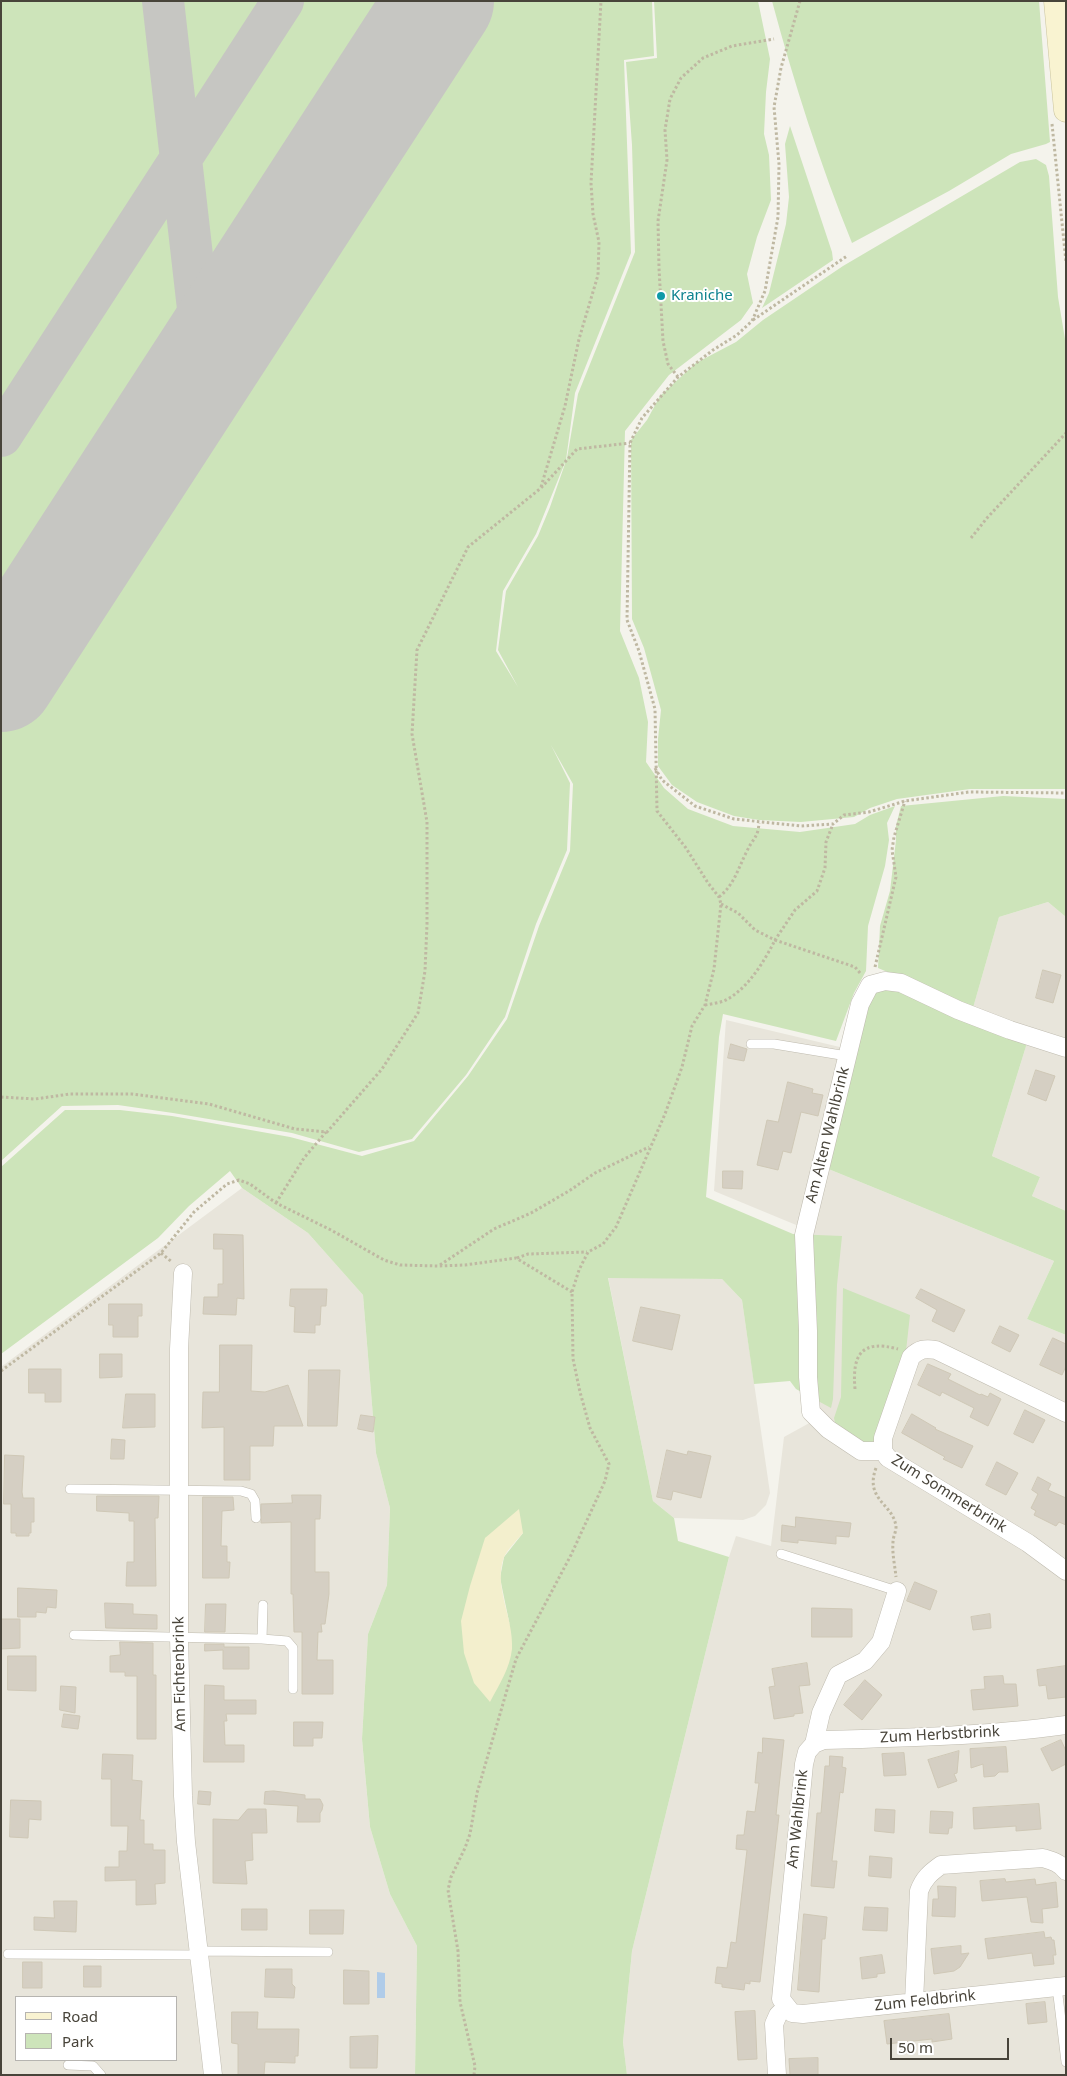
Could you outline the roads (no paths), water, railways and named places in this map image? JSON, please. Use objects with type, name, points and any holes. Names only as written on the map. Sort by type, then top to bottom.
[{"type":"main road","points":[[1056,1],[1059,117]]},
{"type":"street","name":"Am Alten Wahlbrink","points":[[882,1451],[861,1451],[828,1429],[810,1412],[809,1400],[804,1235],[860,1004],[870,985],[885,981],[900,983],[958,1010],[1010,1030],[1066,1048]]},
{"type":"street","name":"Am Fichtenbrink","points":[[183,1273],[179,1339],[179,1636],[183,1796],[186,1842],[213,2075]]},
{"type":"street","name":"Zum Sommerbrink","points":[[1066,1413],[936,1350],[926,1348],[914,1355],[883,1438],[882,1451],[888,1458],[1028,1543],[1066,1571]]},
{"type":"street","name":"Am Wahlbrink","points":[[786,2007],[781,1999],[780,1988],[807,1752],[814,1744],[821,1713],[838,1675],[865,1661],[881,1642],[897,1590]]},
{"type":"street","name":"Zum Herbstbrink","points":[[814,1744],[824,1740],[916,1738],[1026,1730],[1066,1725]]},
{"type":"street","points":[[914,2002],[919,1891],[923,1880],[930,1872],[941,1865],[1043,1858],[1054,1861],[1066,1871]]},
{"type":"street","name":"Zum Feldbrink","points":[[786,2007],[792,2013],[803,2014],[1061,1986]]},
{"type":"street","points":[[777,2075],[774,2024],[778,2015],[786,2007]]},
{"type":"lane","points":[[751,1044],[774,1044],[847,1056]]},
{"type":"lane","points":[[70,1489],[241,1491],[251,1494],[255,1502],[256,1518]]},
{"type":"lane","points":[[782,1554],[897,1590]]},
{"type":"lane","points":[[262,1639],[263,1605]]},
{"type":"lane","points":[[74,1635],[179,1636],[287,1641],[293,1648],[293,1689]]},
{"type":"lane","points":[[8,1954],[328,1952]]},
{"type":"lane","points":[[1061,1986],[1066,2062]]},
{"type":"lane","points":[[68,2065],[93,2066],[101,2075]]},
{"type":"water","points":[[377,1972],[385,1973],[385,1998],[377,1998]]},
{"type":"place","name":"Kraniche","points":[[661,296]]}]
